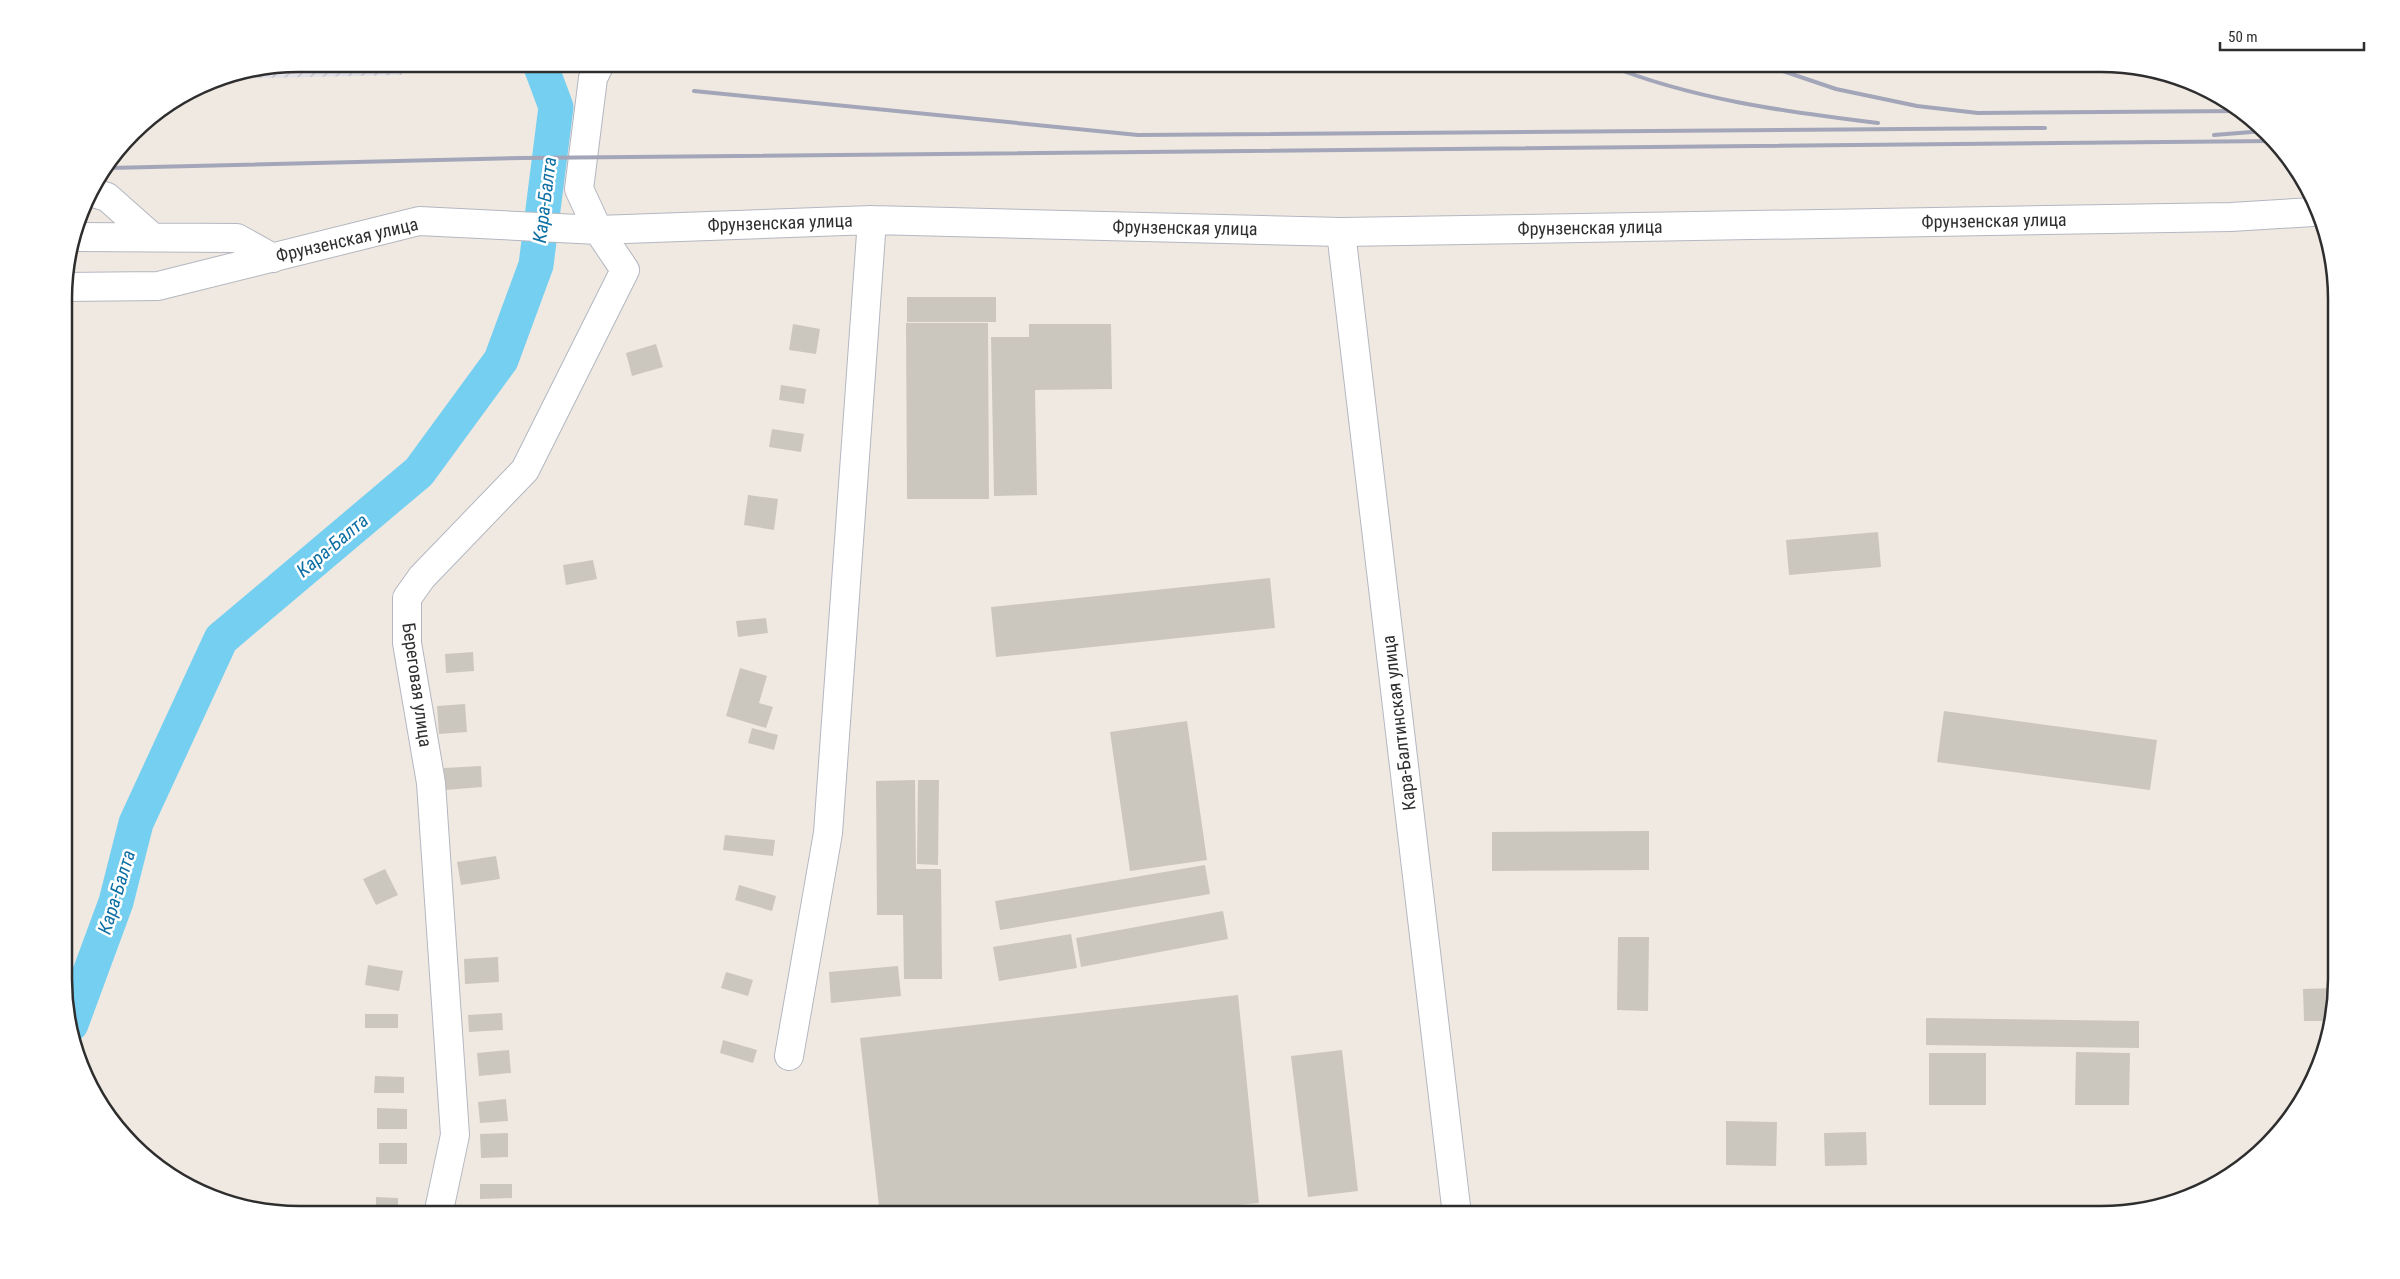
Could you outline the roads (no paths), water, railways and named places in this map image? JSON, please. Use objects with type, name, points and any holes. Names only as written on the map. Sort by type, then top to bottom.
[{"type":"street","points":[[596,72],[593,78],[579,189],[598,230]]},
{"type":"street","points":[[98,194],[107,197],[151,236]]},
{"type":"street","name":"Фрунзенская улица","points":[[73,288],[158,286],[419,221],[598,230],[872,220],[1341,232],[2221,218],[2310,212]]},
{"type":"street","points":[[789,1056],[828,833],[872,220]]},
{"type":"street","name":"Береговая улица","points":[[440,1206],[455,1135],[431,784],[407,643],[407,598],[422,577],[525,470],[625,270],[598,230]]},
{"type":"street","name":"Кара-Балтинская улица","points":[[1341,232],[1456,1206]]},
{"type":"street","points":[[81,237],[237,238],[273,258]]},
{"type":"waterway","name":"Кара-Балта","points":[[75,1013],[116,902],[136,823],[221,639],[419,472],[501,360],[536,265],[556,107],[543,72]]},
{"type":"railway","points":[[1627,72],[1671,86],[1739,102],[1774,109],[1878,123]]},
{"type":"railway","points":[[1786,72],[1836,89],[1917,106],[1978,113],[2227,111]]},
{"type":"railway","points":[[694,91],[1138,135],[2045,128]]},
{"type":"railway","points":[[2214,135],[2253,132]]},
{"type":"railway","points":[[114,168],[522,158],[2263,141]]}]
